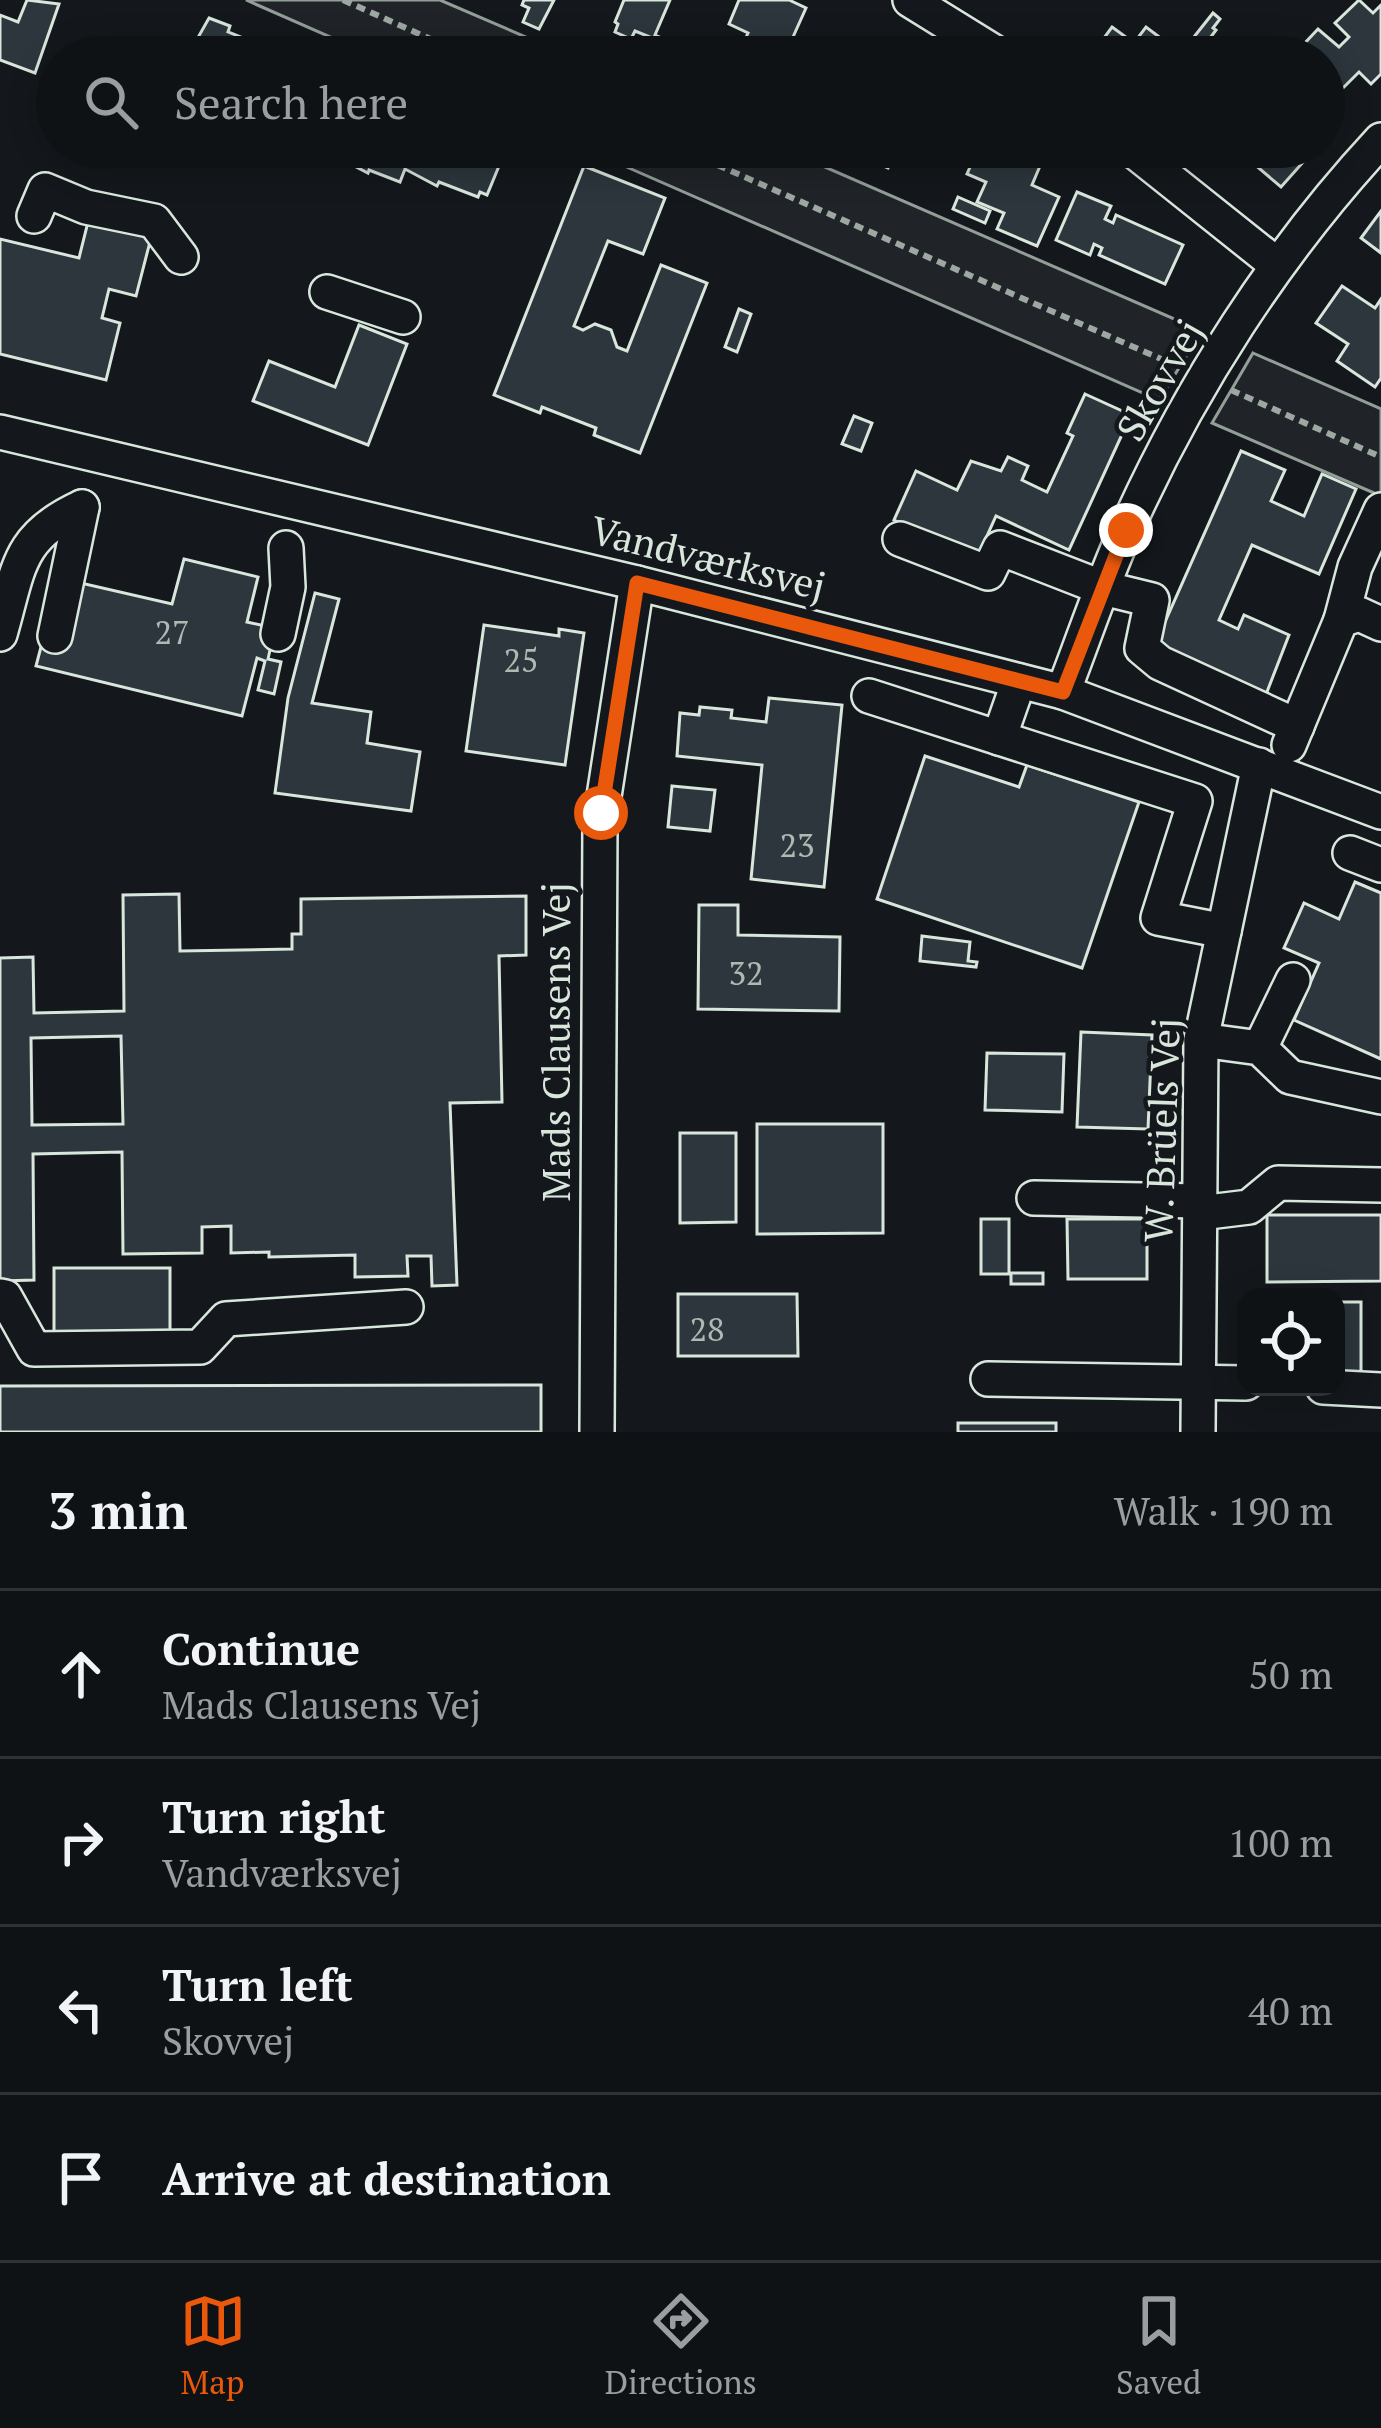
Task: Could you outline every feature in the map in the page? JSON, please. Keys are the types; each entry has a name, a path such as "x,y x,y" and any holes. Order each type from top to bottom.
{"street":[{"path":"910,0 968,36"},
{"name":"Skovvej","path":"1063,692 1135,511 1206,379 1277,265 1381,140"},
{"path":"1155,168 1277,265"},
{"path":"34,216 45,190 86,207 154,221 181,257"},
{"path":"327,292 403,317"},
{"name":"Vandværksvej","path":"0,432 637,583 1063,692 1381,812"},
{"path":"7,641 25,548 51,521 82,507 56,636"},
{"name":"W. Brüels Vej","path":"1198,1432 1201,1040 1224,931 1268,768 1297,726 1341,620 1355,567 1381,511"},
{"path":"900,539 988,573 1000,548 1103,588 1152,600 1142,648 1160,663 1297,726"},
{"path":"278,634 288,587 286,548"},
{"name":"Mads Clausens Vej","path":"597,1432 600,822 637,583"},
{"path":"1341,620 1359,614 1381,624"},
{"path":"999,738 1019,681"},
{"path":"868,696 1195,800 1158,918 1224,931"},
{"path":"1260,1048 1293,980"},
{"path":"1201,1040 1260,1048 1290,1077 1381,1097"},
{"path":"1034,1198 1249,1207 1278,1183 1381,1186"},
{"path":"0,1297 5,1297 34,1349 200,1347 226,1319 406,1307"},
{"path":"988,1379 1237,1382"},
{"path":"1345,1388 1381,1390"}],"path":[{"path":"343,0 424,36"},
{"path":"724,168 1381,457"}],"shaded area":[{"path":"246,0 440,0 523,36 328,36"},
{"path":"629,168 827,168 1202,331 1159,400"},
{"path":"1253,353 1381,409 1381,496 1212,423"}],"building":[{"path":"27,0 59,4 48,36 36,36 35,73 0,60 0,15 18,22"},
{"path":"524,0 554,0 539,29 523,22 529,8 522,5"},
{"path":"624,0 670,0 657,36 635,31 624,36 615,32"},
{"path":"739,0 789,0 806,8 793,36 747,36 729,24"},
{"path":"1359,0 1373,13 1381,5 1381,74 1371,84 1359,72 1345,86 1345,41 1349,37 1335,23"},
{"path":"1213,13 1220,19 1212,36 1195,36"},
{"path":"209,18 230,26 228,32 238,36 199,36"},
{"path":"358,168 498,168 487,195 480,192 478,197 439,182 437,186 405,169 400,182"},
{"path":"583,168 665,198 643,254 608,241 574,326 583,330 595,324 611,330 617,347 627,351 661,265 707,283 640,453 594,435 596,428 494,395"},
{"path":"970,168 1039,168 1032,185 1059,197 1037,246 997,229 1004,213 977,202 986,182 967,174"},
{"path":"1259,168 1298,168 1281,187"},
{"path":"1077,192 1111,206 1105,219 1113,223 1116,215 1183,245 1165,284 1099,255 1102,248 1094,244 1090,255 1056,240"},
{"path":"958,197 990,211 985,223 953,209"},
{"path":"1381,211 1381,253 1361,238"},
{"path":"89,218 152,234 136,296 109,289 102,318 120,323 106,380 0,354 0,239 79,258"},
{"path":"1342,286 1375,308 1381,299 1381,378 1375,387 1337,361 1348,344 1316,323"},
{"path":"739,309 751,314 737,352 725,347"},
{"path":"359,325 407,344 368,445 253,401 269,361 335,387"},
{"path":"1085,394 1131,415 1069,550 996,516 977,558 894,520 916,471 957,490 971,461 1001,471 1008,457 1028,466 1022,480 1047,492 1073,436 1067,433"},
{"path":"854,416 872,423 861,451 842,444"},
{"path":"1241,451 1285,470 1271,501 1304,516 1322,474 1356,489 1319,574 1252,545 1219,620 1238,629 1244,615 1289,635 1265,697 1153,649"},
{"path":"184,559 258,577 247,622 265,626 262,638 272,641 268,659 281,662 274,694 258,690 265,661 257,658 242,716 36,666 42,643 65,649 81,583 172,604"},
{"path":"315,593 339,599 312,703 371,712 367,743 420,752 411,811 275,793 288,698"},
{"path":"484,625 559,636 559,629 584,633 565,765 466,751"},
{"path":"769,698 842,705 824,887 751,879 762,765 677,756 680,713 699,715 700,707 732,710 731,718 766,722"},
{"path":"925,756 1019,787 1027,765 1139,802 1082,968 877,899"},
{"path":"672,786 715,790 710,831 668,827"},
{"path":"1355,882 1381,893 1381,1059 1294,1020 1319,963 1284,948 1304,903 1339,919"},
{"path":"179,894 180,951 292,949 292,934 301,934 301,899 526,896 526,955 499,956 502,1102 450,1103 457,1285 432,1286 431,1256 407,1256 408,1276 355,1277 355,1255 231,1253 231,1226 202,1227 202,1253 123,1254 122,1152 33,1154 34,1280 0,1281 0,958 33,957 34,1013 124,1011 123,895","holes":["121,1036 123,1124 32,1125 31,1038"]},
{"path":"699,905 738,905 738,935 840,937 839,1011 698,1009"},
{"path":"922,936 970,942 968,961 977,962 976,967 920,961"},
{"path":"1081,1032 1152,1035 1148,1129 1077,1127"},
{"path":"987,1053 1064,1054 1062,1112 985,1110"},
{"path":"757,1124 883,1124 883,1233 757,1234"},
{"path":"680,1133 736,1133 736,1222 680,1223"},
{"path":"1267,1215 1381,1215 1381,1281 1267,1282"},
{"path":"981,1219 1009,1219 1009,1274 981,1274"},
{"path":"1067,1219 1147,1219 1147,1279 1068,1279"},
{"path":"54,1268 170,1268 170,1336 54,1336"},
{"path":"1011,1273 1043,1273 1043,1284 1011,1284"},
{"path":"678,1294 797,1294 798,1356 678,1356"},
{"path":"1345,1302 1361,1302 1361,1373 1345,1374"},
{"path":"541,1385 541,1432 0,1432 0,1386"},
{"path":"958,1423 1056,1423 1056,1432 958,1432"}],"route":[{"path":"601,813 637,583 1063,692 1126,530"}]}
